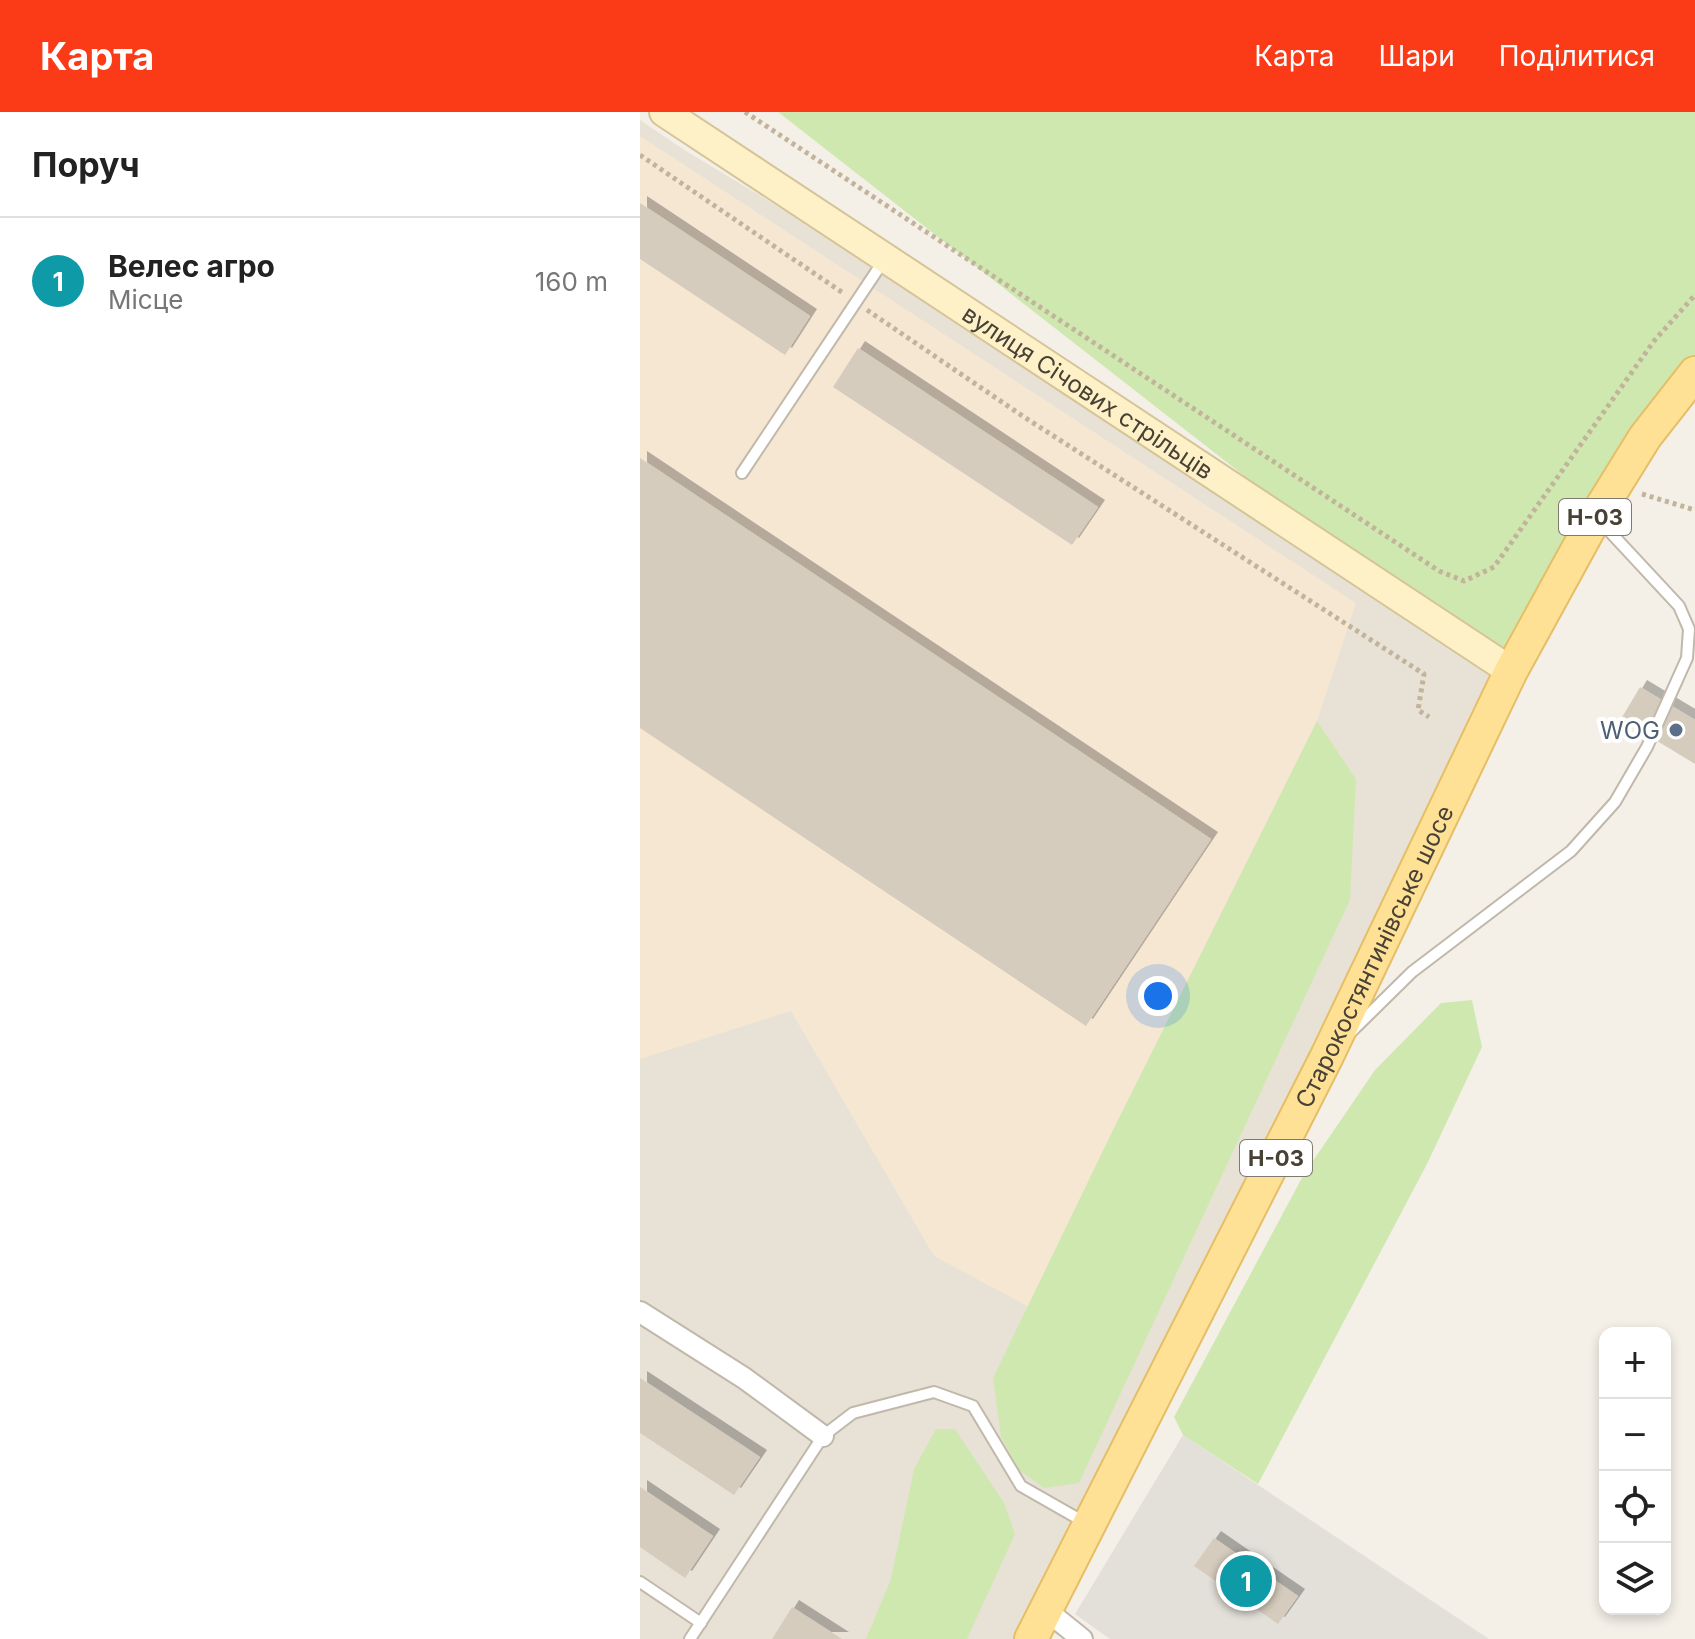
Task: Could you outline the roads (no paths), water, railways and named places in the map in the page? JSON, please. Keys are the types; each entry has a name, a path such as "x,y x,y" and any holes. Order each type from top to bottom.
{"main road":[{"name":"Старокостянтинівське шосе","path":"1031,1639 1327,1056 1511,671 1596,516 1645,437 1695,373"}],"street":[{"name":"вулиця Січових стрільців","path":"664,112 1511,671"},
{"path":"640,1312 744,1378 823,1436"},
{"path":"1046,1610 1082,1639"}],"lane":[{"path":"742,473 885,258"},
{"path":"1327,1056 1412,972 1571,851 1615,802 1647,747 1687,658 1689,629 1679,606 1596,516"},
{"path":"690,1639 823,1436 853,1413 934,1392 973,1406 1021,1486 1090,1525"},
{"path":"640,1582 701,1623"}],"place":[{"name":"WOG","path":"1676,730"},
{"name":"Велес агро","path":"1246,1581"}]}
